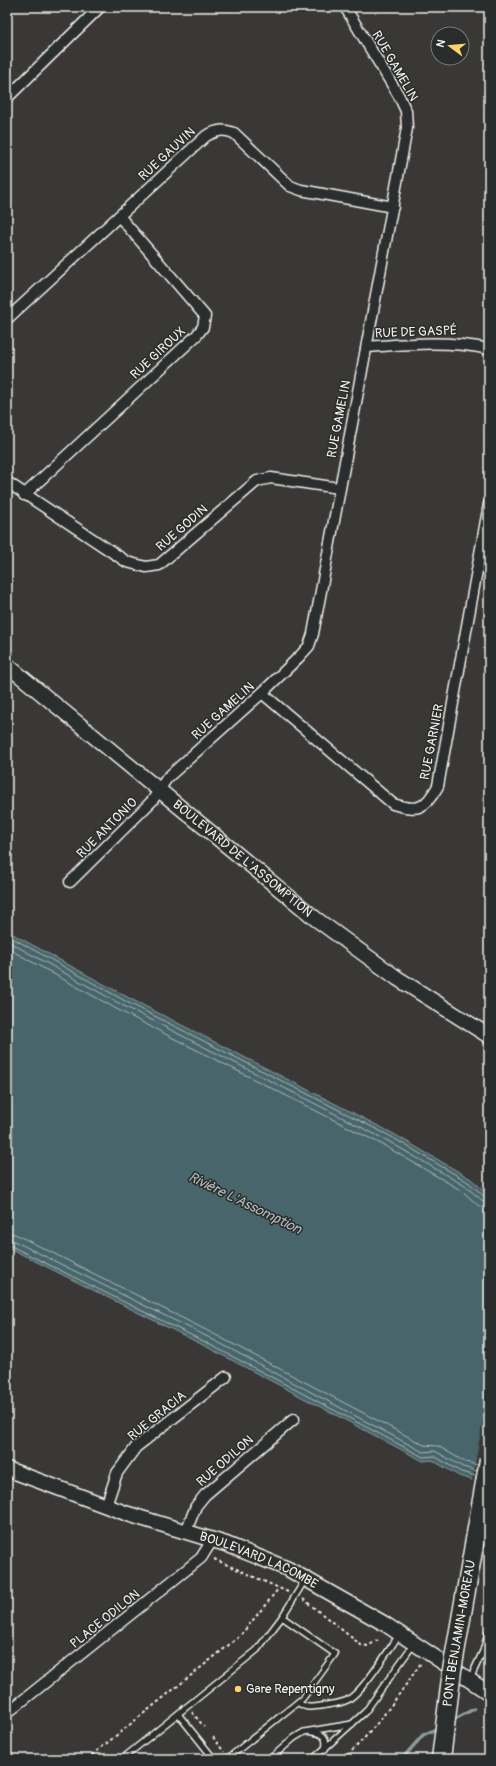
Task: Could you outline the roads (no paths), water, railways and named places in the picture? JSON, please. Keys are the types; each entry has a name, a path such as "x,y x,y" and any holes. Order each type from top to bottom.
{"highway":[{"name":"PONT BENJAMIN-MOREAU","path":"441,1759 452,1670 489,1460"}],"street":[{"path":"7,98 100,7"},
{"name":"RUE GAMELIN","path":"160,790 167,778 262,693 309,646 313,634 407,128 406,111 345,7"},
{"name":"RUE GAUVIN","path":"7,319 206,136 216,130 225,130 234,134 248,144 278,176 290,186 301,190 393,207"},
{"name":"RUE GIROUX","path":"24,495 197,335 203,327 205,316 119,216"},
{"name":"RUE DE GASPÉ","path":"367,347 439,342 468,344 489,348"},
{"name":"RUE GODIN","path":"7,482 24,495 127,562 146,567 159,565 257,481 270,478 339,488"},
{"name":"RUE GARNIER","path":"262,693 393,804 407,809 417,808 429,801 438,786 489,504"},
{"name":"BOULEVARD DE L'ASSOMPTION","path":"7,665 337,935 403,982 489,1036"},
{"name":"RUE ANTONIO","path":"70,882 140,813 160,790"},
{"name":"RUE GRACIA","path":"106,1506 117,1473 136,1447 226,1377"},
{"name":"RUE ODILON","path":"186,1531 196,1506 205,1495 294,1419"},
{"name":"BOULEVARD LACOMBE","path":"7,1469 106,1506 213,1539 282,1566 305,1580 350,1603 400,1633 489,1693"},
{"name":"PLACE ODILON","path":"7,1713 201,1558 213,1539"}],"lane":[{"path":"122,1759 257,1650 282,1617 305,1580"},
{"path":"227,1759 298,1702 307,1693 335,1654 282,1617"},
{"path":"470,1680 483,1651 489,1630"},
{"path":"298,1702 302,1706 308,1708 339,1703 351,1698 360,1689 400,1633"},
{"path":"313,1759 325,1750 365,1712 415,1643"},
{"path":"178,1714 214,1759"},
{"path":"270,1759 294,1738 309,1731 352,1724"},
{"path":"309,1731 323,1736 327,1742 325,1750"}],"water":[{"name":"Rivière L'Assomption","path":"7,931 129,998 392,1133 471,1179 489,1195 489,1485 459,1476 432,1460 423,1461 203,1345 7,1247"}],"waterway":[{"path":"451,1721 474,1709"},
{"path":"402,1759 423,1735 440,1727"}],"place":[{"name":"Gare Repentigny","path":"238,1689"}]}
